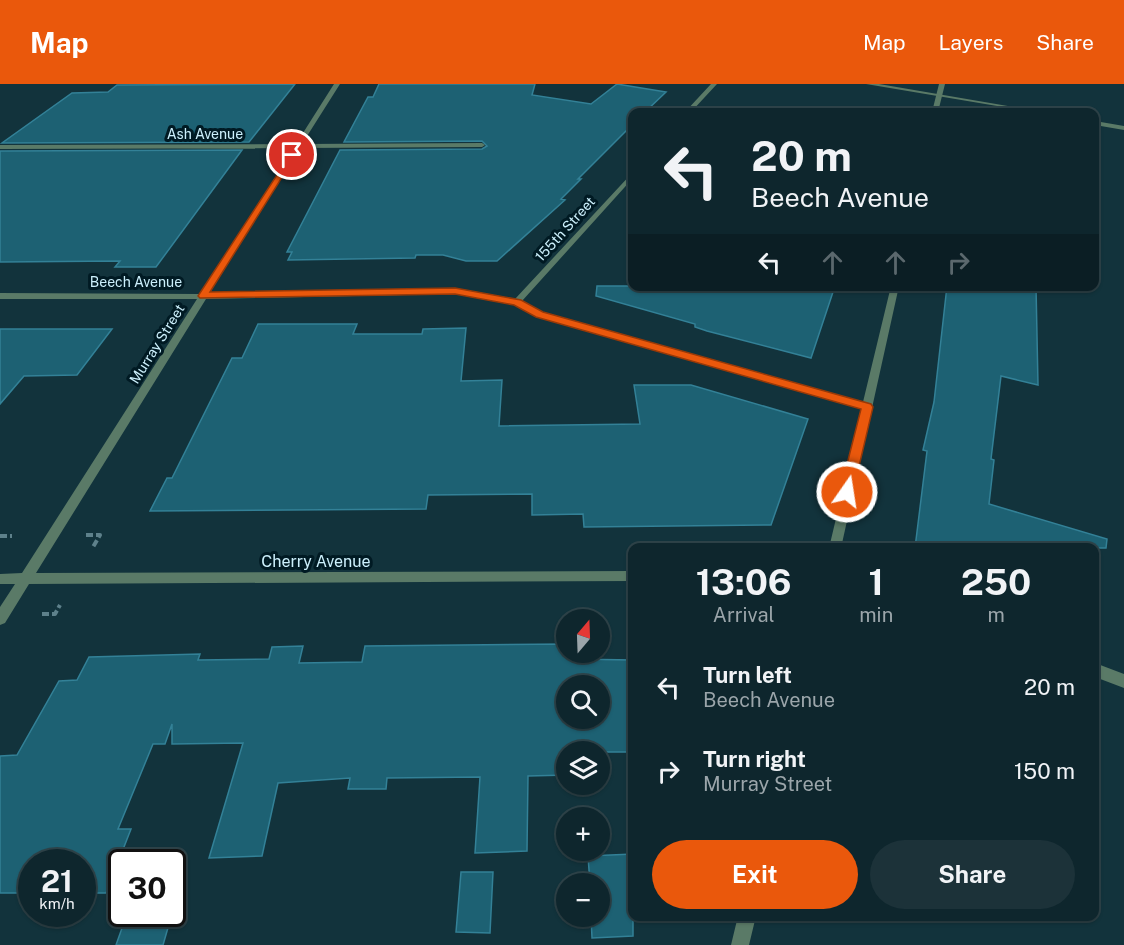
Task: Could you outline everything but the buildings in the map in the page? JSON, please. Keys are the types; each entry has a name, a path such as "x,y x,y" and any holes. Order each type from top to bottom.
{"street":[{"name":"Murray Street","path":"0,619 337,84"},
{"path":"692,108 714,84"},
{"path":"869,84 1018,108"},
{"path":"936,108 942,84"},
{"path":"1099,124 1124,128"},
{"name":"Ash Avenue","path":"0,147 482,146"},
{"name":"155th Street","path":"517,302 628,180"},
{"name":"Beech Avenue","path":"0,296 203,296 455,291 517,302 539,314 867,407"},
{"path":"836,543 894,291"},
{"name":"Cherry Avenue","path":"0,579 628,576"},
{"path":"1099,672 1124,681"},
{"path":"740,945 746,921"}],"path":[{"path":"86,535 100,535 93,547"},
{"path":"0,536 12,536"},
{"path":"42,614 55,614"}],"route":[{"path":"292,155 203,296 252,297 455,291 517,302 539,314 867,407 847,492"}]}
